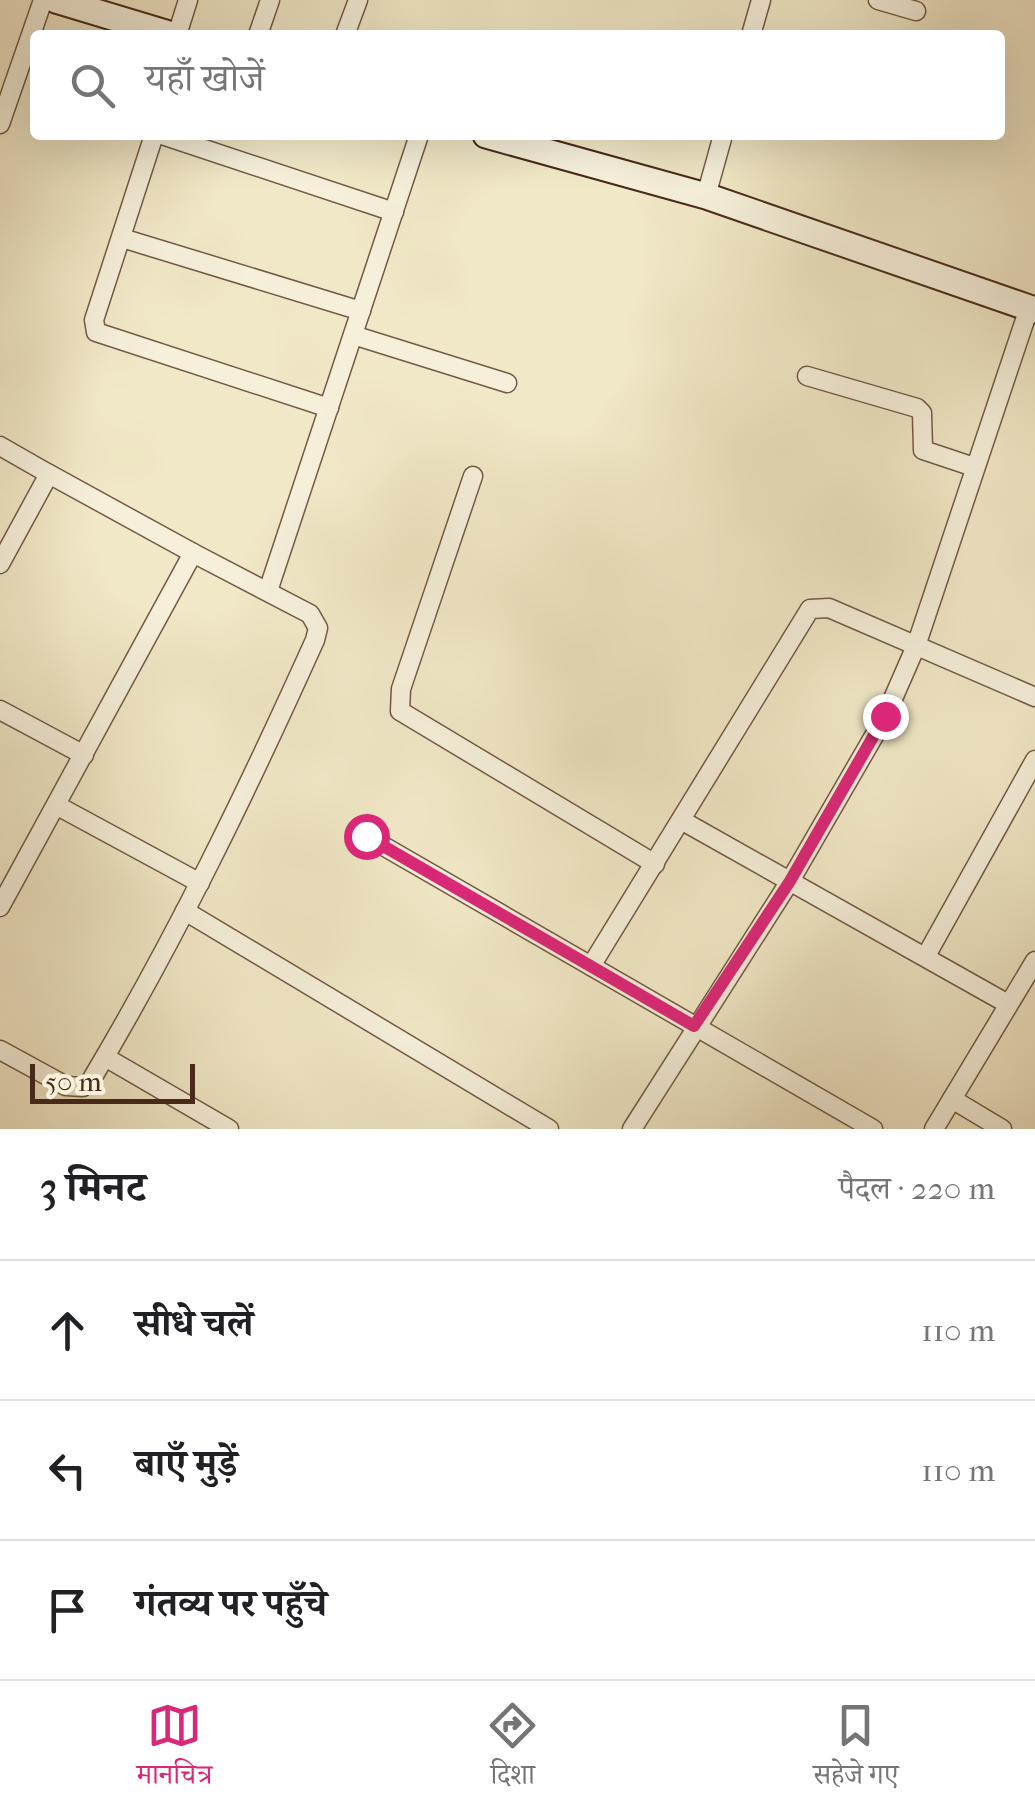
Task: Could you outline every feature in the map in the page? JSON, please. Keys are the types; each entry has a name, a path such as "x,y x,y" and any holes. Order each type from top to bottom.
{"main road":[{"path":"56,0 158,30"},
{"path":"504,140 706,196 1032,309"}],"street":[{"path":"33,30 43,0"},
{"path":"177,30 188,0"},
{"path":"260,30 270,0"},
{"path":"347,30 358,0"},
{"path":"752,30 761,0"},
{"path":"878,0 916,11"},
{"path":"0,124 30,37"},
{"path":"152,140 94,320 96,332 329,408"},
{"path":"177,140 394,212"},
{"path":"268,591 417,140"},
{"path":"706,196 722,140"},
{"path":"122,238 361,311"},
{"path":"632,1129 694,1026 790,881 885,716 916,646 974,467 1032,309"},
{"path":"353,334 506,383"},
{"path":"807,376 918,408 922,414 920,444 924,450 974,467"},
{"path":"0,446 310,614 318,628 316,640 186,910 90,1082 72,1088 0,1050"},
{"path":"0,564 49,474"},
{"path":"473,476 401,689 400,711 406,719 655,864"},
{"path":"0,907 193,553"},
{"path":"591,966 810,610 829,608 1035,697"},
{"path":"0,710 84,755"},
{"path":"926,956 1035,760"},
{"path":"56,805 200,882"},
{"path":"681,820 1008,1004"},
{"path":"366,836 872,1129"},
{"path":"186,910 549,1129"},
{"path":"934,1129 1035,960"},
{"path":"105,1057 229,1129"},
{"path":"952,1099 1002,1129"}],"route":[{"path":"366,836 694,1026 790,881 885,716"}]}
